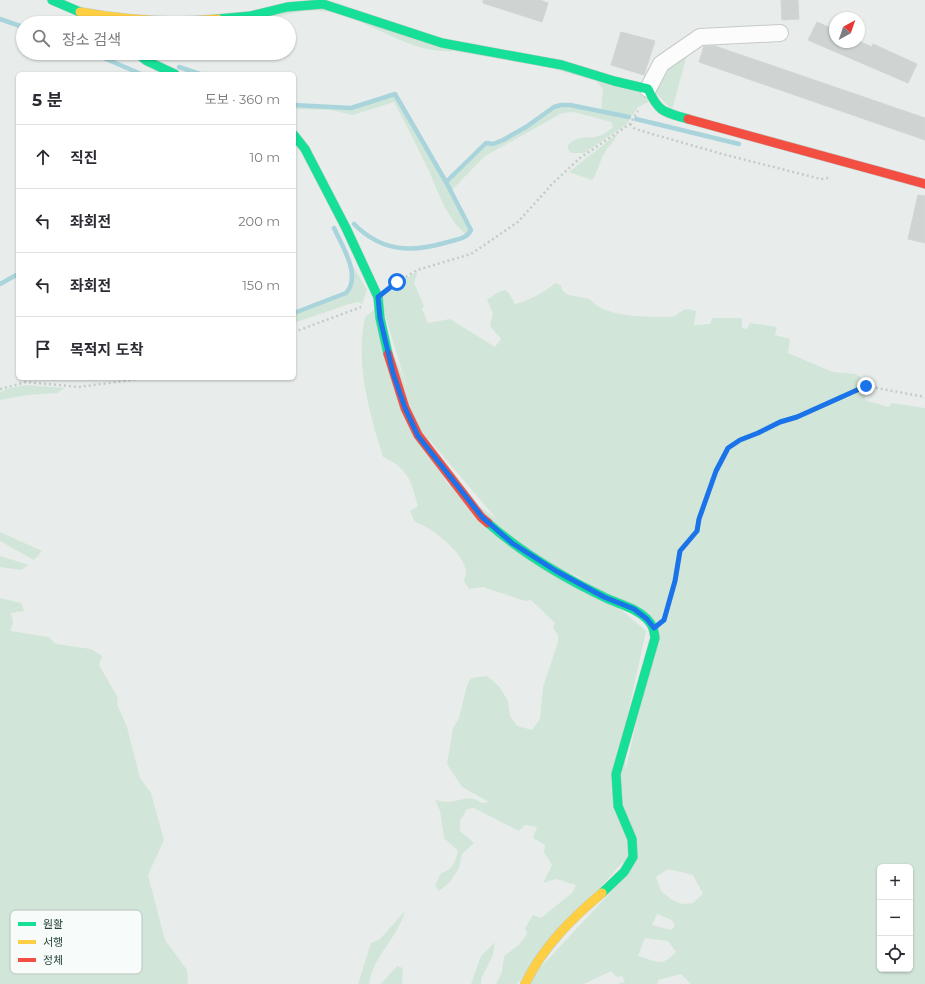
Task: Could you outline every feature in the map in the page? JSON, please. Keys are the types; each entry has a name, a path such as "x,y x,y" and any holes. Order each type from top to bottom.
{"street":[{"path":"52,0 86,16"},
{"path":"250,16 287,7 323,4 442,43 562,65 614,81 651,95 663,112 925,184"},
{"path":"80,12 102,16"},
{"path":"651,95 661,64 700,37 780,33"},
{"path":"145,60 170,72"},
{"path":"296,138 305,149 346,228 378,297 380,318 393,373 405,408 418,436 482,517 512,543 556,571 604,597 634,609 647,619 654,628 655,638 616,774 615,793 620,812 634,842 633,856 628,868 576,916 558,935 525,984"}],"path":[{"path":"296,331 368,305 397,282 417,270 471,254 518,222 553,183 580,158 630,124 639,109 651,95"},
{"path":"0,389 26,382 79,387 131,380"},
{"path":"654,628 664,620 675,581 680,551 697,531 699,519 716,471 728,448 740,440 780,422 797,417 866,386 925,397"}],"green space":[{"path":"321,8 332,10 423,41 446,47 562,67 616,84 647,91 651,101 638,107 632,116 601,110 603,89 596,81 547,67 454,51 436,51 419,47 337,14 310,11 279,16 260,16 290,10"},
{"path":"688,51 672,110 655,92 659,74"},
{"path":"395,96 470,230 467,235 454,221 439,196 420,152 394,102 353,115 331,110 296,109 296,106 352,109"},
{"path":"562,106 590,109 630,119 626,125 584,153 571,153 568,149 568,145 572,142 580,138 602,135 613,127 611,122 574,112 562,113 485,156 451,191 447,182 486,144 507,140 544,114"},
{"path":"618,133 604,154 592,180 569,172"},
{"path":"349,259 367,290 362,304 358,302 349,304 296,322 296,314 348,294 354,282"},
{"path":"418,271 414,283 424,306 422,309 428,323 450,319 495,347 501,339 490,326 493,313 487,300 498,292 505,290 509,293 515,304 519,303 530,299 555,283 561,285 562,290 568,295 590,299 606,310 616,313 639,316 670,317 677,315 684,310 691,309 696,311 694,325 710,324 712,318 742,318 742,328 747,329 750,323 777,327 775,335 790,339 788,353 833,372 855,374 865,380 865,385 796,416 780,420 758,432 739,439 727,447 720,458 701,508 696,531 679,551 674,580 663,619 656,624 512,537 419,428 380,298 399,283"},
{"path":"375,309 446,482 624,612 646,631 625,727 626,858 517,984 496,984 502,972 504,956 519,945 527,934 525,928 533,915 541,918 573,892 576,885 556,879 543,883 552,865 544,852 545,845 533,838 537,827 525,825 519,831 474,808 467,809 460,821 460,831 474,843 462,854 459,868 450,882 439,891 435,886 441,873 451,868 458,851 444,838 440,811 435,800 449,802 471,798 482,803 489,802 462,787 447,764 453,728 459,718 467,685 471,678 487,676 499,686 508,701 510,716 517,726 532,730 540,719 543,687 558,642 558,635 553,628 555,623 531,600 525,601 483,587 469,589 464,581 466,572 464,565 454,549 430,529 415,522 410,511 418,506 413,489 403,471 391,461 383,457 365,388 362,335 365,317"},
{"path":"26,385 65,388 57,393 27,395 0,400 0,392 9,388"},
{"path":"866,387 865,400 888,407 892,403 925,408 925,984 691,984 681,974 659,980 657,984 617,984 625,982 622,976 617,977 611,971 584,984 530,984 539,969 624,878 620,794 658,627 665,620 677,581 682,552 698,532 704,508 722,459 729,449 741,441 781,423 797,418 811,410","holes":["668,869 693,875 703,894 693,903 682,904 672,900 661,891 656,877","657,914 672,920 675,926 671,930 652,925","645,938 668,941 676,952 662,962 638,956"]},
{"path":"0,532 42,551 34,560 0,541"},
{"path":"0,556 29,565 21,570 0,567"},
{"path":"0,598 21,603 24,611 11,613 13,621 11,631 49,637 56,644 91,649 102,656 99,665 118,698 117,704 127,727 140,778 151,793 164,840 148,875 165,940 187,970 188,984 0,984"},
{"path":"405,911 397,930 375,965 369,984 358,984 371,943 380,939"},
{"path":"495,942 493,955 481,979 481,984 471,984 481,956"},
{"path":"397,966 403,968 402,984 381,984"}],"building":[{"path":"483,0 540,0 548,3 542,22 483,3"},
{"path":"781,0 798,0 799,19 782,20"},
{"path":"817,22 829,27 829,48 865,48 865,44 872,47 873,44 917,64 908,83 808,40"},
{"path":"621,32 655,41 644,75 611,65"},
{"path":"704,46 715,46 925,118 925,140 699,62"},
{"path":"918,195 925,196 925,243 908,239"}],"waterway":[{"path":"0,19 16,25"},
{"path":"108,60 136,72"},
{"path":"179,67 194,72"},
{"path":"296,105 351,108 395,94 446,182 486,143 493,144 503,140 526,127 554,107 570,105 629,117"},
{"path":"636,119 739,144"},
{"path":"354,224 375,240 398,248 422,248 464,237 471,230 446,182"},
{"path":"296,312 346,293 350,286 352,278 349,261 334,228"},
{"path":"0,284 16,275"}],"traffic: fast":[{"path":"52,0 86,16"},
{"path":"250,16 287,7 323,4 442,43 562,65 614,81 648,89 659,107 668,113 688,119"},
{"path":"146,60 171,72"},
{"path":"296,138 305,149 346,228 378,297 380,318 388,354"},
{"path":"488,523 501,534 558,573 604,597 637,611 649,621 654,630 655,638 616,774 618,806 632,839 633,857 624,872 602,893"}],"traffic: slow":[{"path":"80,12 107,16"},
{"path":"525,984 540,958 559,934 579,913 602,893"}],"traffic: jam":[{"path":"688,119 925,184"},
{"path":"388,354 405,408 418,435 481,517 488,523"}],"route":[{"path":"397,282 378,297 380,318 393,373 405,408 418,436 482,517 512,543 556,571 604,597 634,609 647,619 654,628 664,620 679,564 680,551 689,543 697,531 699,519 716,471 728,448 740,440 780,422 797,417 811,409 832,402 866,386"}]}
